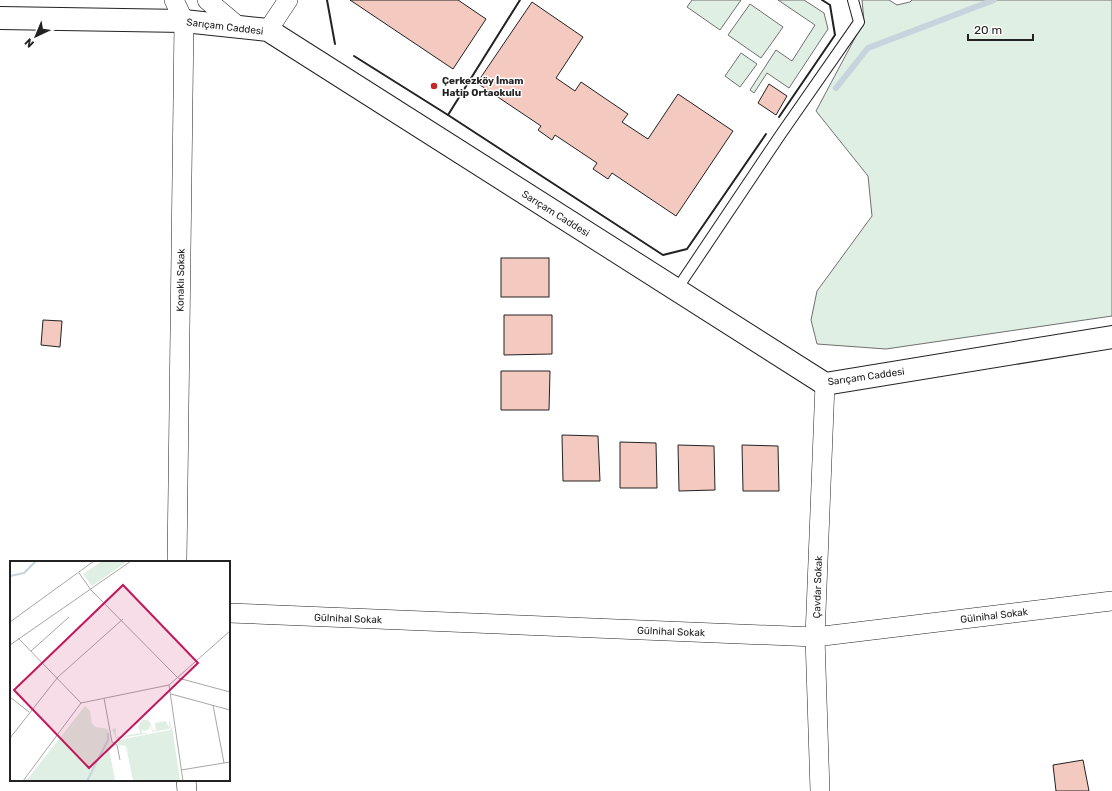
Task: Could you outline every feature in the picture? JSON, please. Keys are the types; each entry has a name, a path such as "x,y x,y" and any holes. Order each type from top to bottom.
{"street":[{"name":"Konaklı Sokak","path":"174,0 184,21 177,561"},
{"path":"207,0 239,27"},
{"path":"268,30 288,0"},
{"name":"Sarıçam Caddesi","path":"0,18 184,21 268,30 825,384 1112,337"},
{"name":"Çavdar Sokak","path":"820,791 815,637 825,384"},
{"name":"Gülnihal Sokak","path":"230,613 815,637 1112,601"},
{"path":"186,781 187,791"}],"lane":[{"path":"676,289 859,22 853,0"}],"green space":[{"path":"692,0 741,0 720,30 687,7"},
{"path":"778,0 804,0 824,13 828,29 789,88 767,73 754,93 750,90 776,50 792,61 815,25"},
{"path":"862,0 889,0 897,5 910,2 912,0 1112,0 1112,316 886,349 817,344 811,320 817,291 872,216 868,176 816,111 864,21"},
{"path":"750,4 783,27 761,58 728,35"},
{"path":"741,53 757,64 740,87 725,76"}],"building":[{"path":"350,0 458,0 486,19 453,69"},
{"path":"532,2 583,37 556,78 575,91 581,82 628,114 622,122 648,139 678,94 733,131 676,216 612,173 608,179 593,169 597,163 555,135 552,140 538,130 541,126 477,83"},
{"path":"769,84 787,96 776,115 758,103"},
{"path":"501,258 549,258 549,297 501,297"},
{"path":"504,315 552,315 552,354 504,355"},
{"path":"43,320 62,321 60,347 41,345"},
{"path":"501,371 550,371 549,410 501,410"},
{"path":"562,435 598,436 600,481 563,481"},
{"path":"620,442 656,443 657,488 620,488"},
{"path":"678,445 714,446 715,490 679,491"},
{"path":"742,445 778,446 779,491 743,491"},
{"path":"1083,760 1089,791 1056,791 1053,765"}],"waterway":[{"path":"836,88 868,48 994,0"}],"wall":[{"path":"327,0 335,44"},
{"path":"520,0 448,115 663,255 687,249 766,134"},
{"path":"779,117 835,35 830,5 822,0"},
{"path":"354,56 448,115"}],"place":[{"name":"Çerkezköy İmam Hatip Ortaokulu","path":"434,86"}]}
